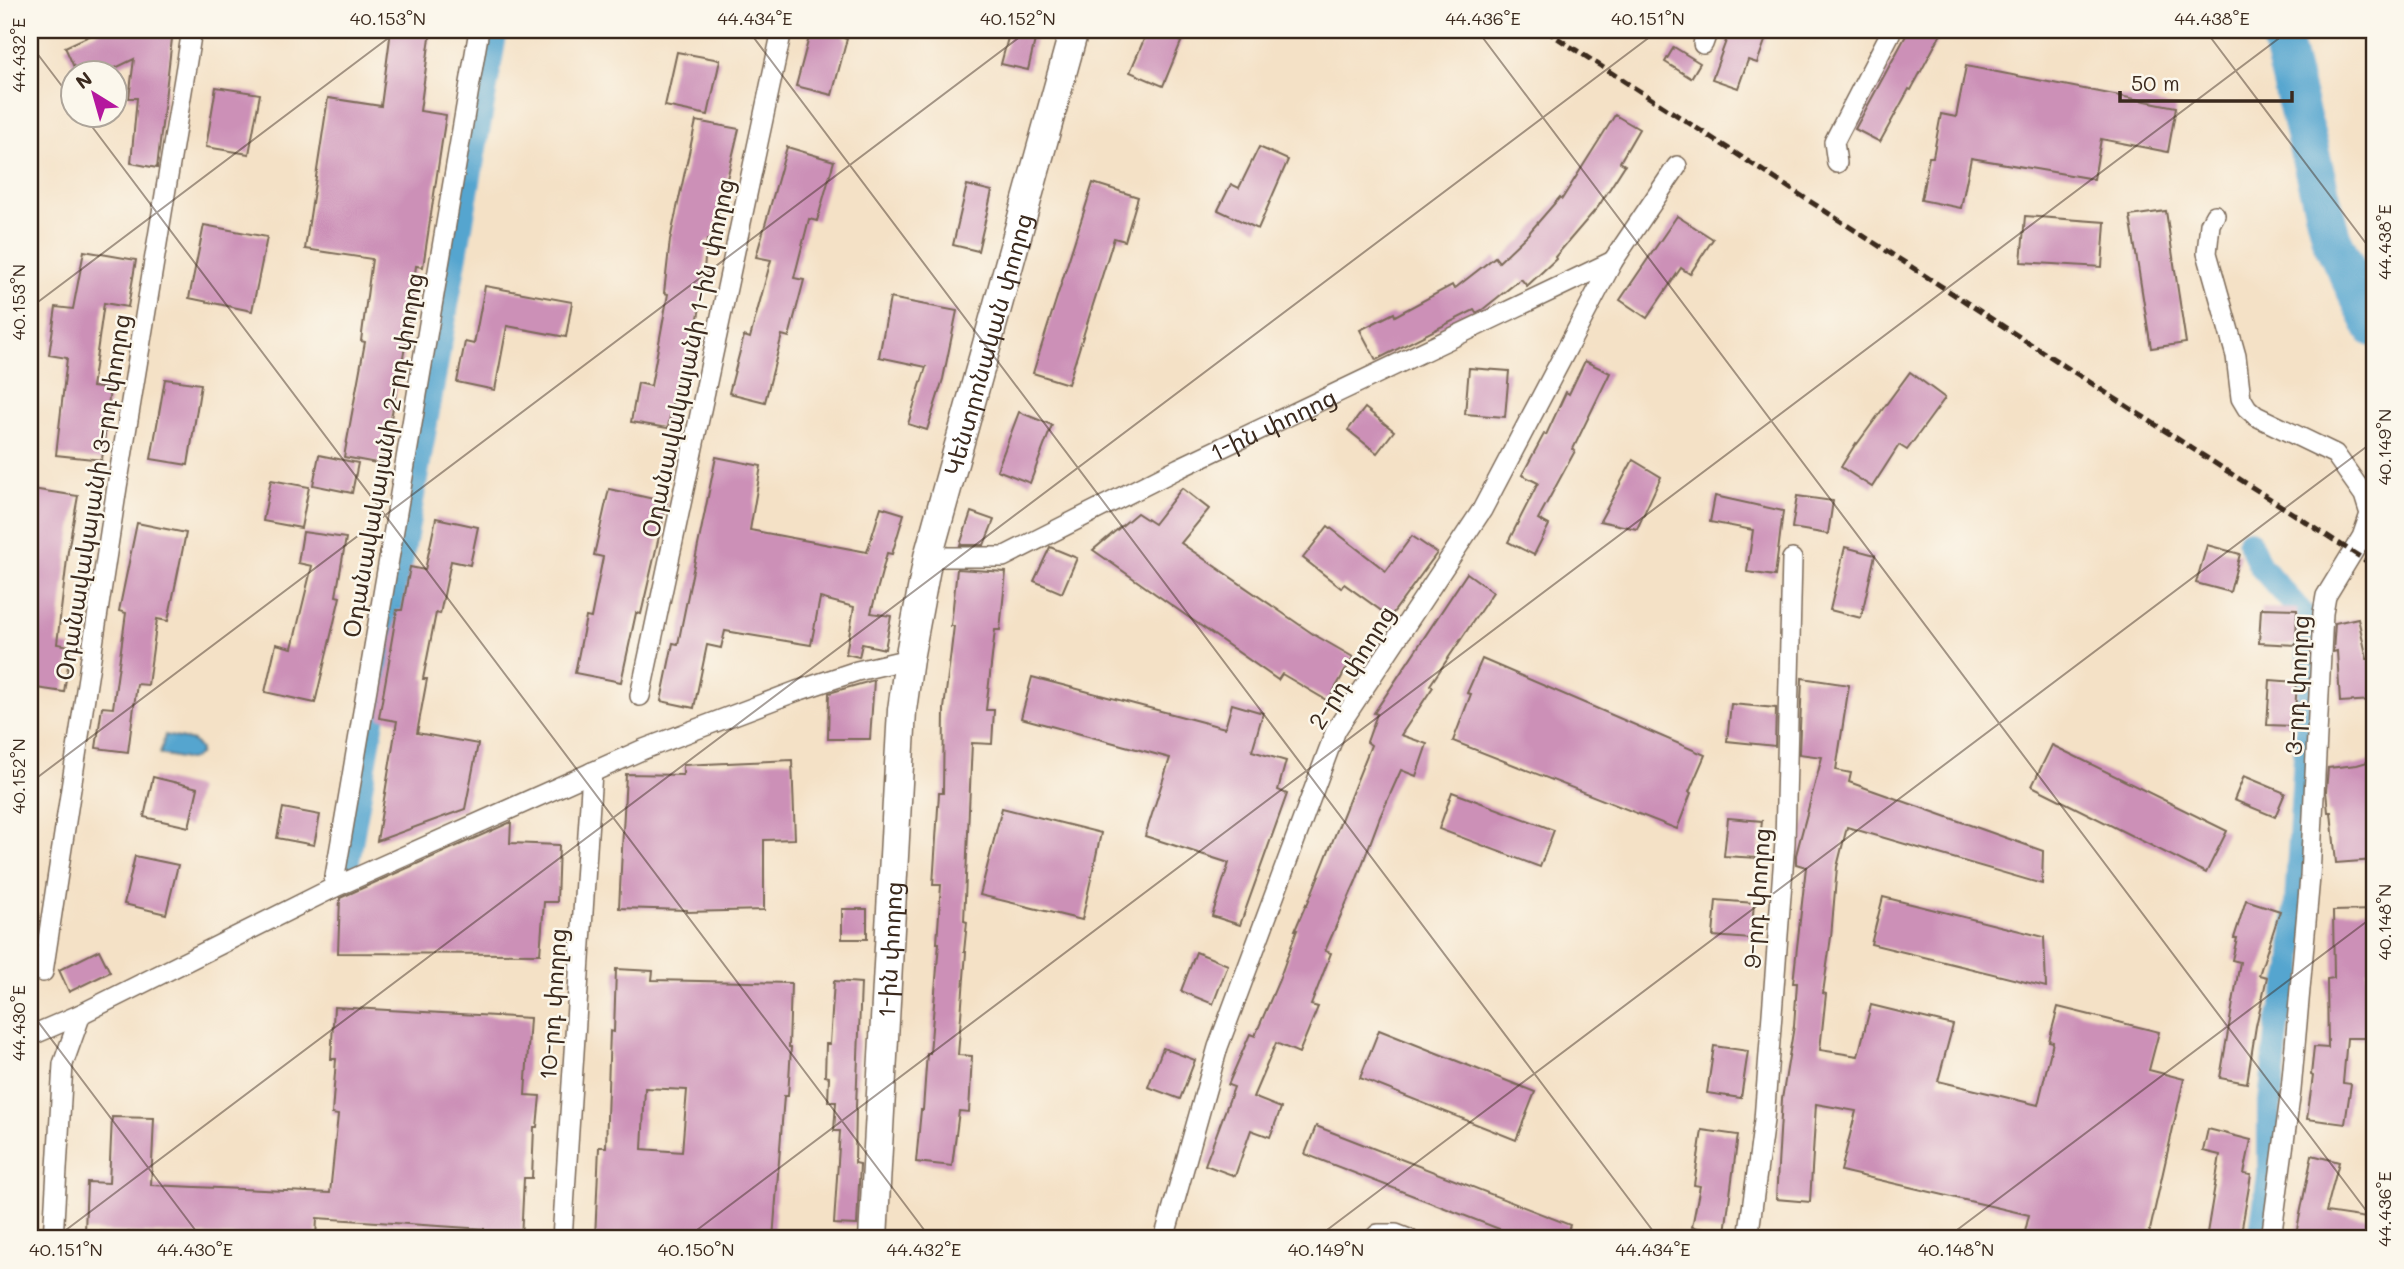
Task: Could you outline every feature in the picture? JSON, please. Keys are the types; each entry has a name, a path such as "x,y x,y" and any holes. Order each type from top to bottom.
{"main road":[{"name":"Կենտրոնական փողոց","path":"909,659 928,558 1074,30"},
{"name":"1-ին փողոց","path":"873,1239 901,724 909,659"}],"street":[{"name":"Օդանավակայանի 3-րդ փողոց","path":"43,972 117,487 192,30"},
{"name":"Օդանավակայանի 2-րդ փողոց","path":"333,888 479,30"},
{"name":"Օդանավակայանի 1-ին փողոց","path":"640,696 782,30"},
{"path":"1837,163 1835,142 1892,30"},
{"name":"2-րդ փողոց","path":"1164,1239 1218,1046 1336,730 1482,510 1613,261 1677,166"},
{"name":"3-րդ փողոց","path":"2215,215 2210,224 2207,253 2236,356 2241,398 2256,416 2335,454 2364,495 2370,514 2362,537 2326,596 2323,613 2310,877 2291,1090 2271,1239"},
{"name":"1-ին փողոց","path":"928,558 1003,557 1179,468 1613,261"},
{"name":"9-րդ փողոց","path":"1748,1239 1764,1120 1785,842 1792,559"},
{"path":"30,1036 81,1014 333,888 644,749 797,691 857,671 909,659"},
{"name":"10-րդ փողոց","path":"562,1239 592,772"},
{"path":"53,1239 63,1064 81,1014"},
{"path":"1373,1239 1378,1234 1395,1234 1409,1239"}],"water":[{"path":"165,735 193,741 200,749 199,755 190,760 160,754"}],"building":[{"path":"102,30 173,30 157,168 131,163 137,98 130,98 134,59 71,60 65,47"},
{"path":"391,30 431,30 420,111 446,115 423,267 416,266 405,347 382,464 344,457 365,342 361,341 372,259 305,249 328,98 381,106"},
{"path":"811,30 846,30 844,38 847,39 832,95 796,86"},
{"path":"1148,30 1186,30 1163,86 1130,72"},
{"path":"1730,30 1769,30 1757,63 1748,60 1738,88 1712,79"},
{"path":"1909,30 1943,30 1880,142 1855,129"},
{"path":"1009,34 1035,40 1028,70 1001,64"},
{"path":"1674,47 1700,63 1691,78 1665,62"},
{"path":"677,52 720,60 708,115 665,106"},
{"path":"1966,66 2176,107 2168,152 2101,139 2094,179 1971,158 1961,208 1921,200 1941,114 1956,117"},
{"path":"216,87 260,94 249,154 206,147"},
{"path":"1615,115 1639,129 1620,162 1625,165 1598,207 1556,259 1527,286 1521,279 1482,310 1476,313 1474,310 1376,360 1360,330 1394,313 1395,316 1452,285 1454,289 1495,257 1499,262 1560,197 1562,199"},
{"path":"696,121 739,129 712,241 707,240 700,307 687,378 677,376 668,428 631,422 638,383 651,386 668,294 664,293 670,240"},
{"path":"787,147 834,161 817,221 809,219 794,278 804,280 789,337 782,335 765,402 729,393 744,336 750,338 771,260 756,257"},
{"path":"1259,147 1288,160 1258,229 1218,210 1231,184 1239,188"},
{"path":"1093,183 1138,197 1125,241 1114,238 1068,384 1033,373"},
{"path":"967,185 992,191 978,251 953,245"},
{"path":"2166,211 2186,343 2151,348 2130,216"},
{"path":"1677,216 1713,239 1690,274 1681,268 1647,318 1620,300"},
{"path":"2025,216 2105,222 2102,267 2021,262"},
{"path":"204,225 267,237 252,311 189,298"},
{"path":"84,251 136,260 128,307 104,303 92,387 110,389 102,460 56,455 67,358 49,355 56,307 73,309"},
{"path":"485,286 572,302 566,337 507,326 495,390 457,382 465,342 474,344"},
{"path":"890,298 957,311 943,379 927,430 908,424 926,367 879,357"},
{"path":"1585,361 1610,373 1573,449 1575,451 1538,519 1549,525 1534,555 1508,542 1538,483 1522,475"},
{"path":"1469,368 1509,371 1505,417 1465,414"},
{"path":"1910,372 1945,398 1907,450 1899,445 1872,487 1841,467"},
{"path":"165,379 201,384 188,465 151,459"},
{"path":"1365,408 1394,431 1377,453 1348,430"},
{"path":"1019,412 1052,425 1030,483 997,470"},
{"path":"319,455 358,463 352,493 313,485"},
{"path":"716,457 761,466 750,530 867,552 881,507 904,514 892,554 887,553 871,613 891,616 885,649 862,644 859,657 846,654 854,607 820,598 811,645 725,631 721,648 707,645 694,708 661,701 673,643 678,644"},
{"path":"1633,460 1661,477 1637,529 1600,521"},
{"path":"271,480 309,487 301,528 263,521"},
{"path":"1182,488 1209,509 1181,543 1313,634 1353,657 1328,701 1282,674 1278,680 1093,550 1137,513 1154,524"},
{"path":"32,489 78,496 68,551 57,644 71,646 64,692 30,687 30,640 33,621 30,620"},
{"path":"609,489 667,502 641,614 636,613 621,682 575,673 586,617 591,618 603,557 594,555"},
{"path":"1715,496 1783,511 1775,576 1747,572 1753,530 1710,522"},
{"path":"1797,496 1833,501 1828,534 1792,528"},
{"path":"971,512 994,520 984,545 960,545"},
{"path":"436,518 478,527 470,565 451,561 440,614 436,613 423,679 427,679 417,733 478,744 465,809 377,841 397,721 379,718 397,610 402,610 410,567 425,570"},
{"path":"137,523 186,533 168,621 157,619 148,685 137,684 128,752 96,748 102,707 113,708 126,613 119,611"},
{"path":"1328,526 1386,571 1412,536 1437,553 1390,617 1344,584 1341,588 1303,558"},
{"path":"303,532 346,538 336,596 340,597 315,703 265,692 276,644 292,648 312,566 298,563"},
{"path":"2207,545 2240,554 2230,592 2196,583"},
{"path":"1050,547 1077,558 1062,593 1034,581"},
{"path":"1845,547 1875,555 1861,618 1830,610"},
{"path":"957,569 1006,572 1000,630 995,630 986,710 994,710 992,744 972,743 964,921 967,922 966,952 958,1055 972,1056 969,1112 959,1111 952,1166 916,1162 927,1053 930,1053 939,943 941,885 933,885 939,793 943,793 944,709 954,626 951,626"},
{"path":"1467,573 1493,592 1430,685 1433,687 1401,735 1427,744 1416,776 1401,770 1380,817 1325,951 1331,953 1311,1005 1318,1007 1299,1053 1276,1043 1253,1097 1281,1108 1270,1137 1251,1130 1235,1176 1205,1165 1234,1087 1228,1085 1250,1034 1255,1036 1279,980 1295,930 1371,745 1367,742 1377,714 1374,713"},
{"path":"2261,608 2297,609 2296,645 2259,643"},
{"path":"2358,618 2367,659 2374,659 2374,700 2340,702 2337,651 2333,652 2335,623"},
{"path":"1482,659 1705,755 1677,829 1453,741 1471,694 1467,693"},
{"path":"1032,677 1225,728 1232,704 1263,713 1252,751 1286,761 1278,790 1287,794 1240,925 1212,916 1229,863 1145,836 1170,758 1021,718"},
{"path":"1802,678 1849,685 1836,770 1851,773 1849,782 2043,851 2042,884 1847,827 1837,867 1823,993 1826,994 1820,1050 1858,1056 1871,1005 1953,1025 1938,1081 2038,1105 2058,1007 2159,1032 2149,1070 2184,1079 2148,1239 2040,1239 2024,1236 2029,1215 1841,1171 1856,1111 1816,1104 1810,1202 1776,1199 1782,1099 1794,1026 1797,983 1793,983 1806,867 1796,864 1796,855 1822,757 1799,754"},
{"path":"874,680 870,739 828,739 829,693"},
{"path":"2270,680 2297,682 2294,726 2267,725"},
{"path":"1731,704 1776,708 1775,746 1727,741"},
{"path":"2052,745 2227,831 2206,873 2032,786"},
{"path":"792,760 795,839 764,840 764,910 687,912 619,908 626,774 683,775 683,765"},
{"path":"2374,760 2374,860 2336,863 2326,791 2328,768"},
{"path":"2244,776 2285,793 2275,817 2234,800"},
{"path":"153,777 198,788 189,827 144,817"},
{"path":"1452,792 1554,830 1540,867 1439,829"},
{"path":"283,808 320,815 314,845 277,838"},
{"path":"1002,808 1101,833 1082,920 980,895"},
{"path":"1728,818 1762,821 1758,858 1724,856"},
{"path":"511,822 510,843 559,845 557,902 544,902 540,954 338,953 340,898"},
{"path":"135,856 178,865 166,914 124,904"},
{"path":"1883,897 2044,937 2046,987 1871,944"},
{"path":"1716,900 1754,903 1751,939 1713,936"},
{"path":"2246,900 2280,911 2259,975 2267,977 2247,1083 2220,1078 2240,962 2232,960 2237,938 2234,938"},
{"path":"842,909 867,909 867,939 842,939"},
{"path":"2373,910 2374,970 2367,970 2368,1038 2347,1038 2343,1083 2351,1084 2345,1124 2307,1119 2314,1047 2328,1048 2327,979 2334,978 2333,911"},
{"path":"99,950 110,972 69,992 59,970"},
{"path":"1196,952 1228,965 1213,1004 1181,991"},
{"path":"616,969 653,971 652,980 791,983 788,1096 784,1096 773,1239 595,1239 599,1147 606,1147 610,1031 614,1032","holes":["645,1088 687,1090 682,1152 642,1149"]},
{"path":"834,981 861,983 855,1163 860,1164 857,1225 834,1224 840,1131 834,1131 836,1102 828,1102 829,1077 825,1076"},
{"path":"334,1007 530,1018 525,1095 540,1096 537,1127 534,1127 532,1178 524,1178 521,1239 484,1239 484,1229 317,1218 316,1239 85,1231 87,1182 109,1183 112,1117 154,1118 151,1185 330,1193 338,1115 332,1114 336,1059 331,1059"},
{"path":"1379,1030 1535,1092 1516,1140 1360,1078"},
{"path":"1714,1046 1748,1051 1741,1098 1707,1093"},
{"path":"1163,1048 1195,1060 1180,1099 1148,1087"},
{"path":"1316,1126 1570,1225 1565,1239 1525,1239 1305,1154"},
{"path":"2208,1129 2251,1140 2244,1174 2251,1175 2240,1239 2206,1239 2220,1155 2203,1151"},
{"path":"1702,1130 1738,1135 1725,1232 1692,1227 1700,1186 1694,1185"},
{"path":"2312,1155 2339,1162 2326,1212 2374,1219 2374,1239 2295,1239"}],"waterway":[{"path":"347,866 496,30"},
{"path":"2279,30 2331,238 2374,327"},
{"path":"2249,541 2260,566 2303,614 2310,674 2292,970 2278,1024 2269,1113 2269,1175 2260,1239"}],"railway":[{"path":"1545,30 2374,566"}]}
